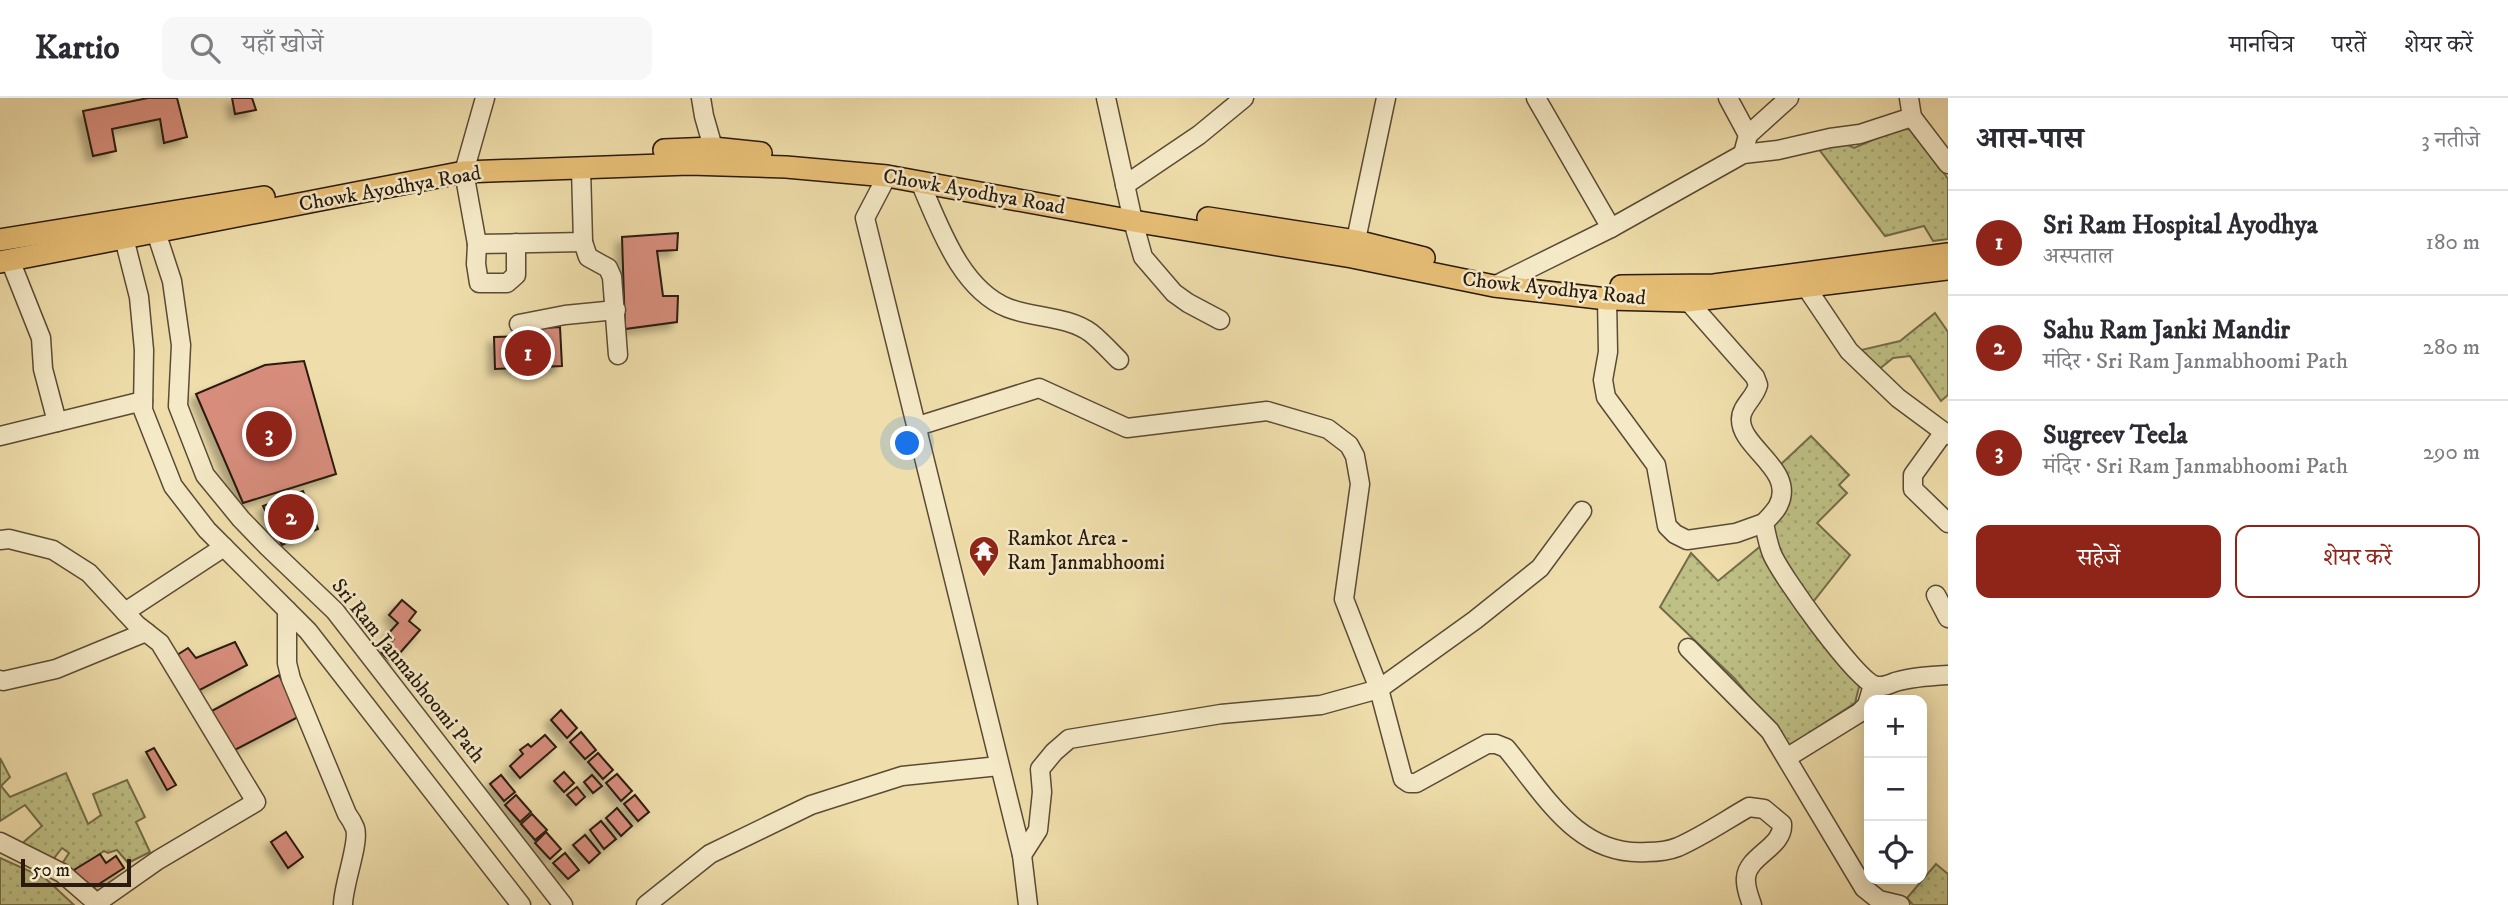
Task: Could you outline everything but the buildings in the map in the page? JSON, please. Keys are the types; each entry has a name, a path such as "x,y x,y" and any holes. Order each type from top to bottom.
{"main road":[{"path":"0,240 466,166 716,156 922,171 1131,214"},
{"name":"Chowk Ayodhya Road","path":"5,261 466,166 581,168 716,156 786,167 887,176 1354,249 1500,283 1607,299 1688,301 1948,269"},
{"path":"1500,283 1714,285 1948,254"}],"street":[{"path":"485,98 466,166 477,244 479,283 507,283 516,275 516,243"},
{"path":"701,98 716,156"},
{"path":"1106,98 1143,257 1174,292 1188,303 1220,320"},
{"path":"1125,185 1199,135 1244,98"},
{"path":"1354,249 1386,98"},
{"path":"1535,98 1611,228"},
{"path":"1728,98 1748,135"},
{"path":"1743,154 1748,135 1789,98"},
{"path":"1909,98 1912,117 1948,164"},
{"path":"1500,283 1611,228 1743,154 1860,134 1912,117"},
{"path":"581,168 583,242 588,257 610,271 616,310 618,355"},
{"path":"887,176 865,218 1022,855 1028,905"},
{"path":"920,182 953,256 984,291 1007,308 1090,332 1119,359"},
{"name":"Sri Ram Janmabhoomi Path","path":"156,232 172,281 181,345 178,406 205,475 259,538 335,611 563,905"},
{"path":"124,238 139,298 144,350 143,410 173,486 207,530 316,642 521,905"},
{"path":"477,244 583,242"},
{"path":"5,261 41,338 43,369 57,422"},
{"path":"1806,287 1849,351 1898,398 1946,434 1913,475 1913,489 1948,523"},
{"path":"1607,299 1608,352 1603,380 1606,397 1656,465 1667,526 1687,540 1736,533 1764,523 1779,505 1780,485 1776,471 1743,431 1742,412 1758,385 1755,377 1688,301"},
{"path":"519,324 565,315 616,310"},
{"path":"918,426 1039,388 1127,428 1267,411 1328,429 1349,445 1359,470 1359,496 1344,599 1379,689 1403,779 1416,783 1487,744 1496,744 1506,748 1574,829 1594,842 1617,851 1638,853 1668,850 1749,807 1764,809 1783,827 1782,833 1747,871 1746,885 1752,905"},
{"path":"0,436 143,401"},
{"path":"1022,855 1038,830 1042,792 1040,769 1069,739 1222,714 1321,705 1379,689 1475,620 1540,568 1582,511"},
{"path":"1764,523 1772,553 1786,579 1864,679 1881,687 1908,678 1948,675"},
{"path":"0,540 53,550 89,573 125,612 160,643 256,802 158,860 98,904 62,873 0,842"},
{"path":"125,612 224,547"},
{"path":"1936,595 1948,618"},
{"path":"287,610 287,663 291,679 356,831 356,845 349,866 343,905"},
{"path":"0,680 56,669 146,632"},
{"path":"1688,648 1770,731 1864,888 1879,900 1900,905"},
{"path":"1788,757 1858,713 1867,705 1873,685"},
{"path":"646,905 710,854 811,805 902,776 999,766"}],"green space":[{"path":"1910,124 1948,179 1948,239 1933,241 1924,226 1885,236 1818,148 1841,142 1854,148"},
{"path":"1935,313 1948,332 1948,395 1941,401 1910,356 1893,358 1878,370 1861,350 1900,341"},
{"path":"1811,436 1849,475 1839,485 1847,493 1817,523 1850,555 1813,602 1785,562 1770,530 1785,512 1786,497 1779,466"},
{"path":"1762,545 1860,683 1855,703 1789,746 1735,679 1660,607 1691,553 1718,581"},
{"path":"0,758 10,777 1,786 10,797 66,773 88,824 101,815 93,794 127,780 145,817 136,822 150,852 128,863 117,850 108,853 104,851 71,875 60,867 69,853 62,848 51,862 18,847 42,826 25,805 0,821"},
{"path":"0,858 45,878 74,905 0,905"},
{"path":"1936,864 1948,874 1948,905 1913,905 1907,898 1919,884 1927,884 1927,875"}],"place":[{"name":"Sri Ram Hospital Ayodhya","path":"528,353"},
{"name":"Sugreev Teela","path":"269,434"},
{"name":"Sahu Ram Janki Mandir","path":"291,517"},
{"name":"Ramkot Area - Ram Janmabhoomi","path":"984,578"}]}
